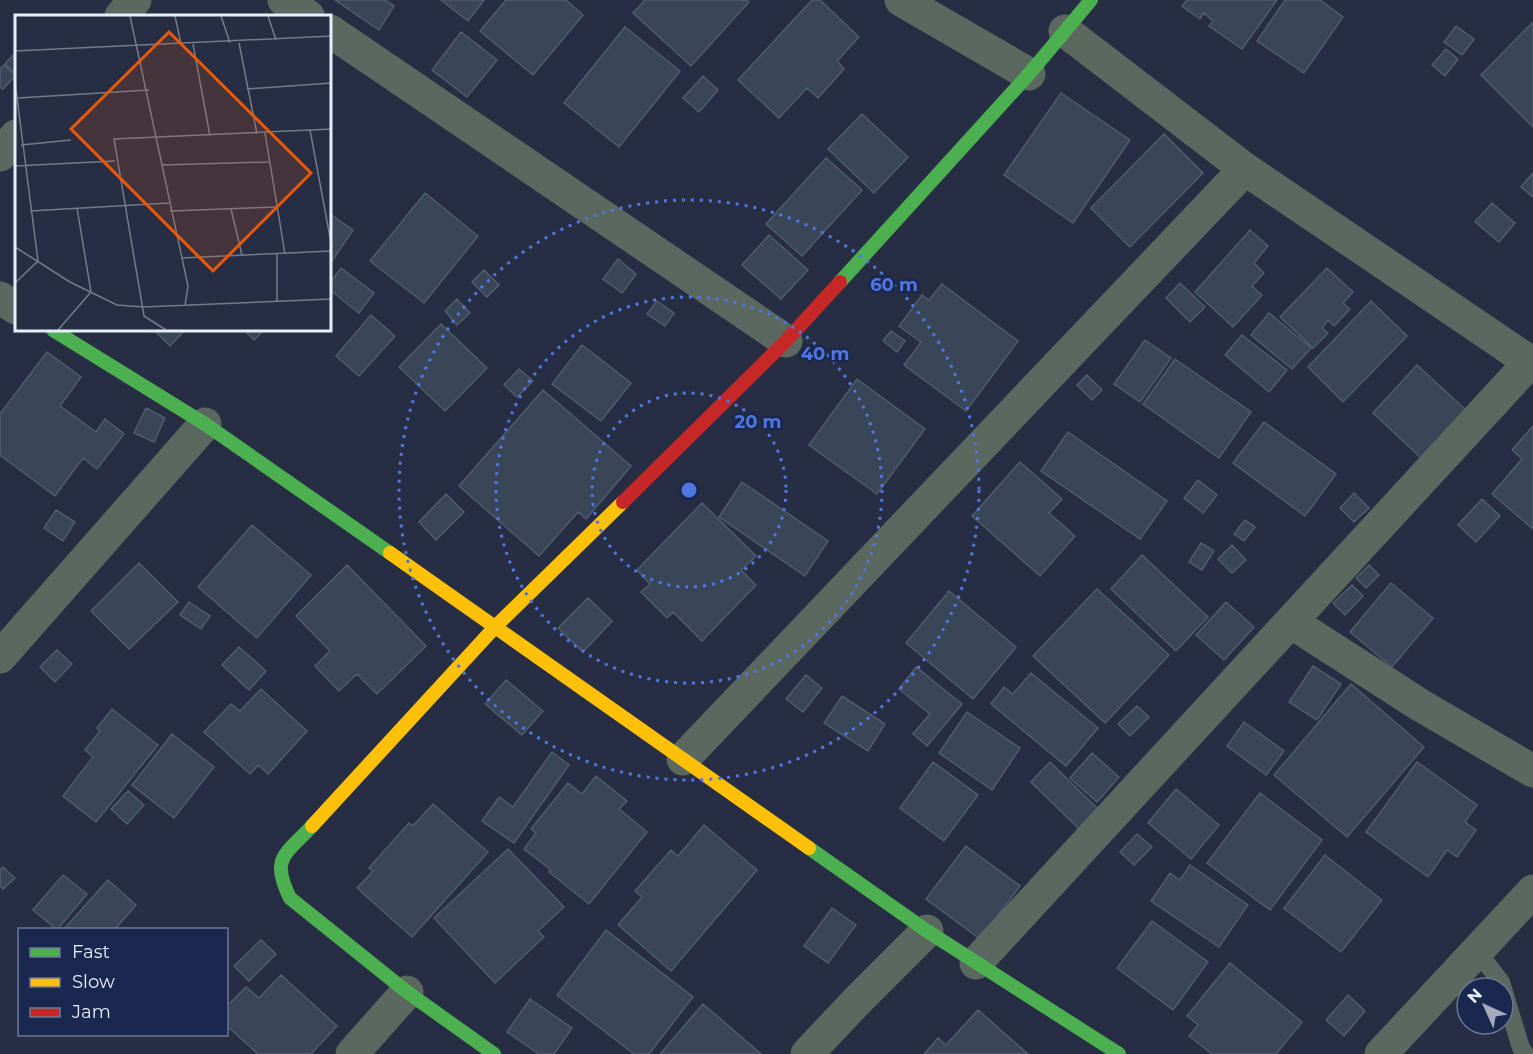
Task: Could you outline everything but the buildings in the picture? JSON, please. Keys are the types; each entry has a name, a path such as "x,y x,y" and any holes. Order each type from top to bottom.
{"street":[{"path":"122,15 134,0"},
{"path":"284,0 306,15"},
{"path":"901,0 1029,74"},
{"path":"494,1054 407,992 290,898 280,878 281,859 496,626 786,341 1029,74 1091,0"},
{"path":"976,963 1532,363 1245,169 1065,31"},
{"path":"332,32 786,341"},
{"path":"0,154 15,137"},
{"path":"683,759 1245,169"},
{"path":"0,298 15,307"},
{"path":"56,332 205,424 496,626 927,931 1119,1054"},
{"path":"0,657 205,424"},
{"path":"1291,622 1420,705 1533,771"},
{"path":"1382,1054 1533,891"},
{"path":"807,1054 927,931"},
{"path":"352,1054 407,992"}],"lane":[{"path":"1477,951 1501,982 1521,1048 1525,1054"}],"traffic: fast":[{"path":"840,282 1029,74 1091,0"},
{"path":"56,332 205,424 390,553"},
{"path":"312,826 283,858 281,874 290,898 407,992 494,1054"},
{"path":"809,848 927,931 1119,1054"}],"traffic: slow":[{"path":"312,826 496,626 623,502"},
{"path":"390,553 809,848"}],"traffic: jam":[{"path":"623,502 786,341 840,282"}]}
